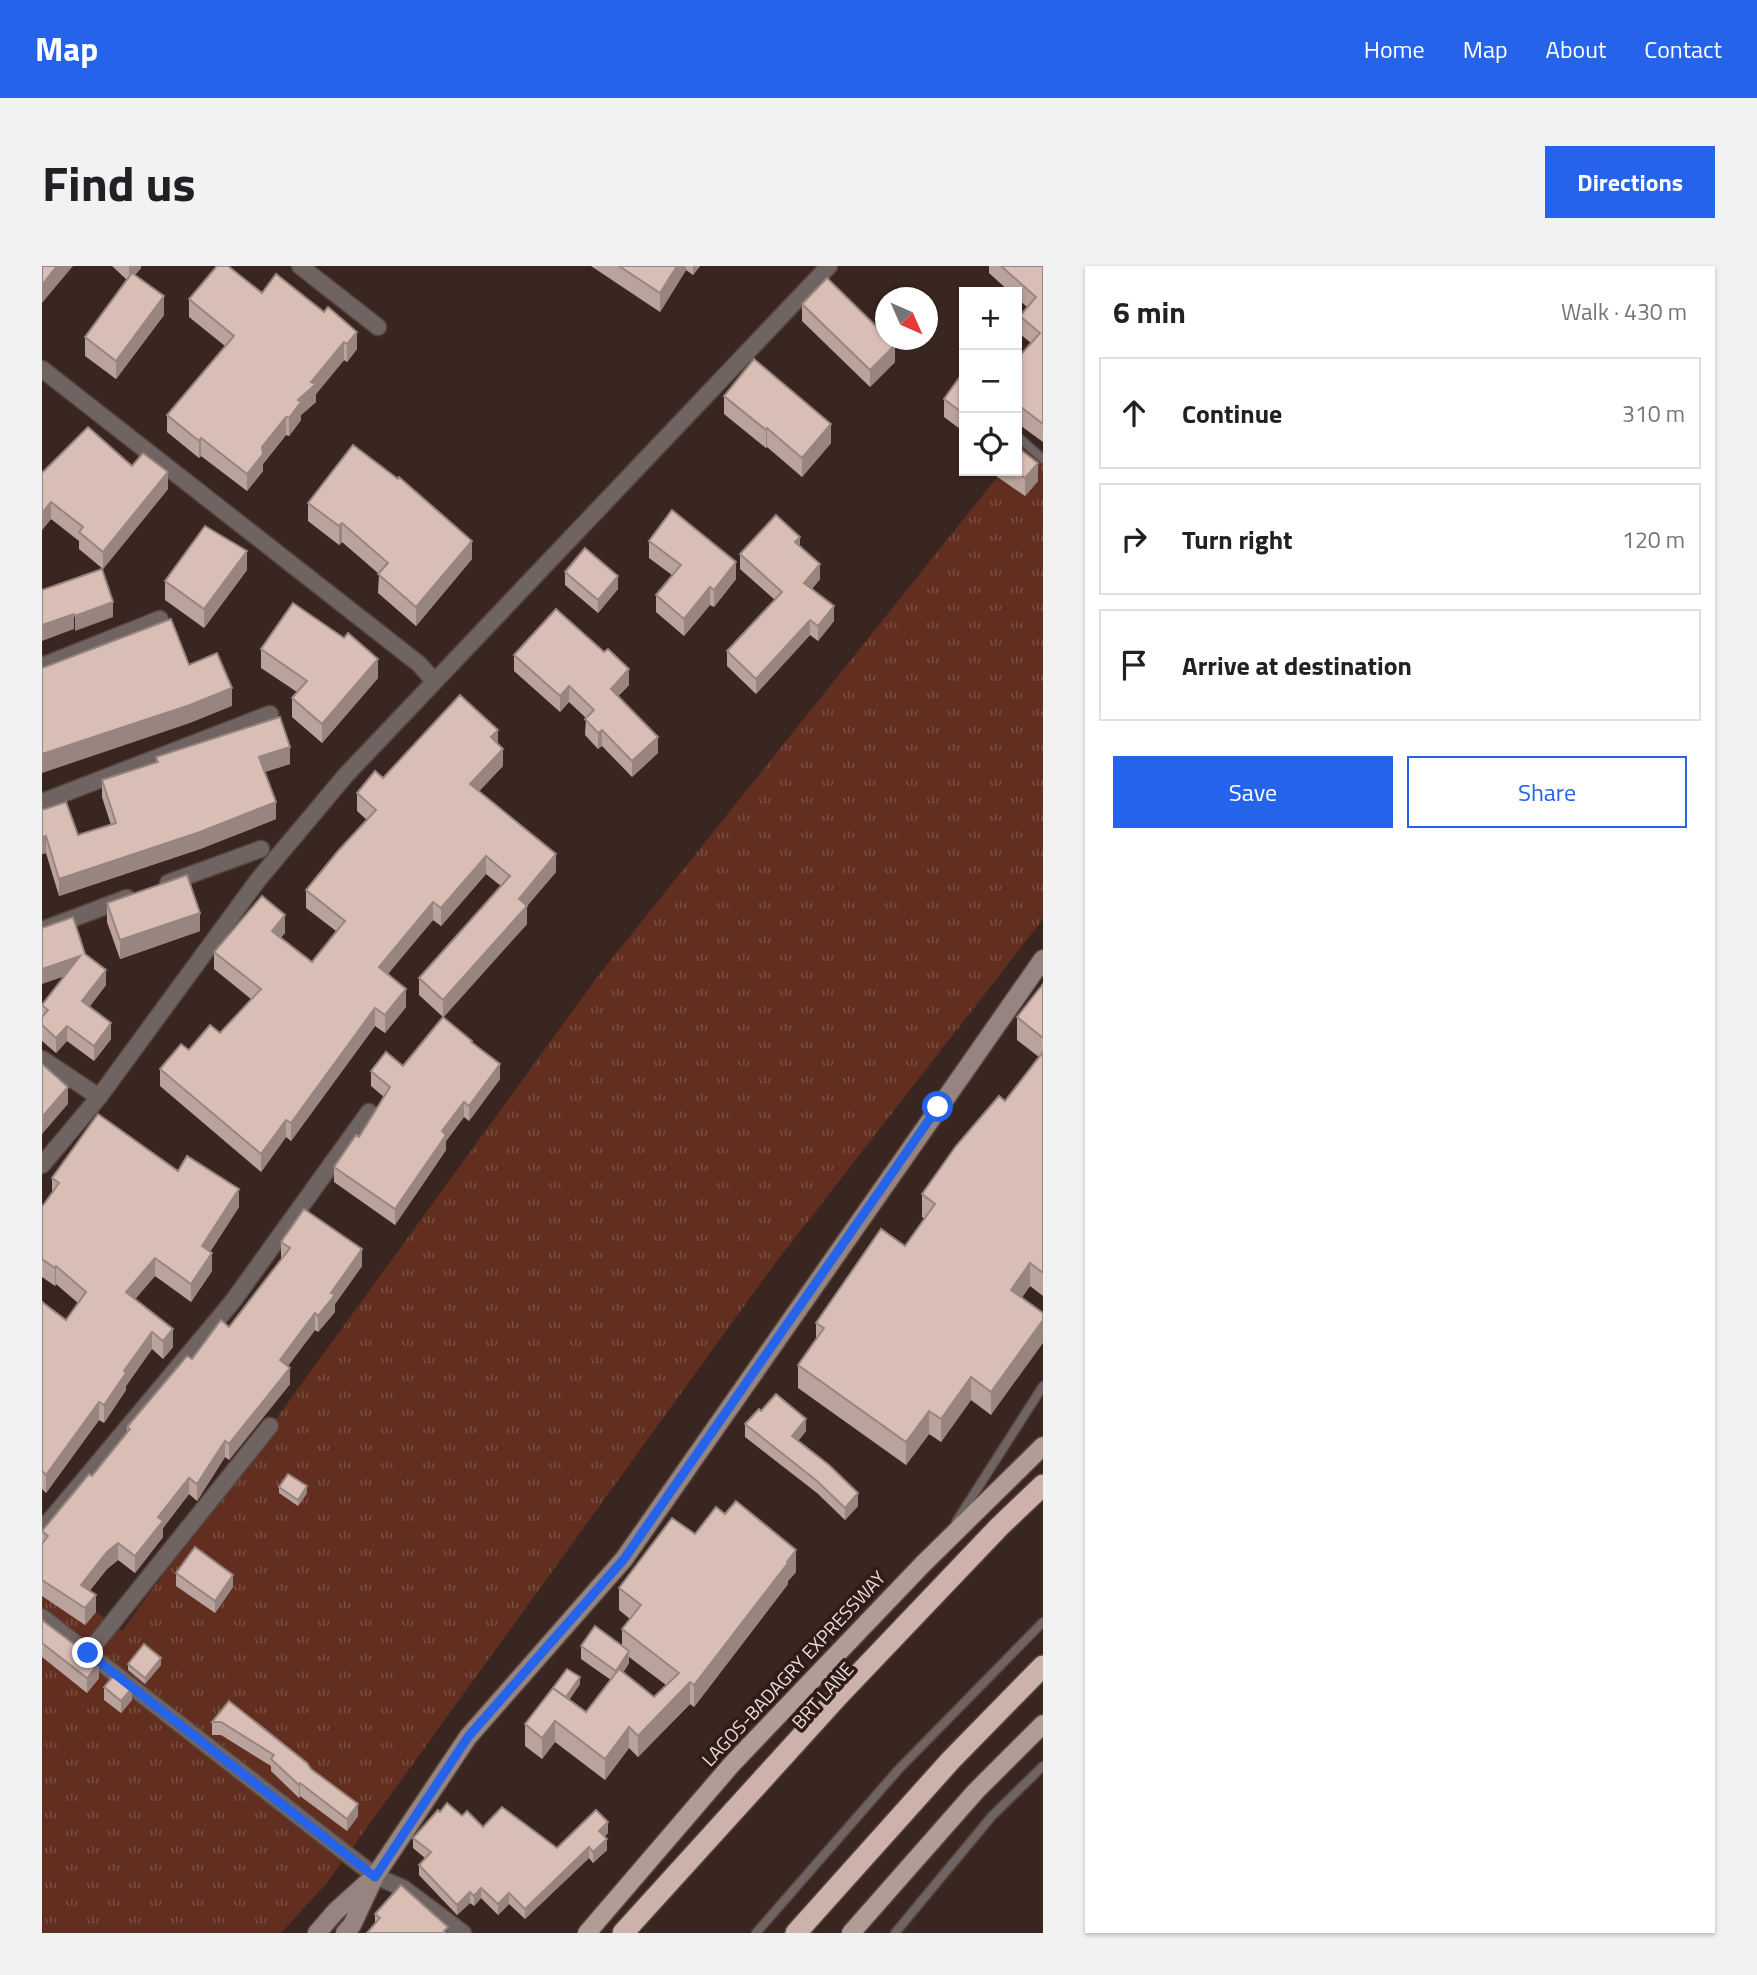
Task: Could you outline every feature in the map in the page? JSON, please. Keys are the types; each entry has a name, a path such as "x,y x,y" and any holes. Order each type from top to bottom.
{"highway":[{"path":"623,1933 839,1695 999,1527 1043,1486"},
{"path":"796,1933 951,1760 1043,1666"}],"main road":[{"path":"345,1933 352,1925 375,1877 468,1737 624,1559 1043,959"},
{"name":"LAGOS-BADAGRY EXPRESSWAY","path":"587,1933 732,1764 942,1545 1043,1446"},
{"path":"852,1933 976,1791 1043,1724"},
{"path":"317,1933 375,1877"}],"street":[{"path":"300,266 378,327"},
{"path":"42,1164 99,1097 258,880 345,776 830,266"},
{"path":"42,369 419,664 434,681"},
{"path":"42,666 160,620"},
{"path":"42,802 270,714"},
{"path":"42,930 261,849"},
{"path":"42,1059 99,1097"},
{"path":"42,1530 233,1301 369,1112"},
{"path":"88,1653 270,1426"},
{"path":"42,1617 375,1877 403,1888 463,1933"}],"lane":[{"path":"1022,440 1043,459"},
{"path":"942,1545 1043,1386"},
{"name":"BRT LANE","path":"633,1933 766,1780 935,1594 1043,1486"},
{"path":"756,1933 898,1770 1043,1622"},
{"path":"895,1933 992,1816 1043,1766"}],"green space":[{"path":"1022,448 1043,463 1043,919 773,1266 326,1884 281,1933 42,1933 42,1571 122,1631 598,976 998,476 1022,476"}],"building":[{"path":"42,266 57,266 42,285"},
{"path":"217,266 228,266 262,293 276,274 324,312 328,307 357,332 347,344 344,342 311,382 316,384 298,400 301,402 262,447 263,454 247,474 167,415 234,336 189,299"},
{"path":"619,266 677,266 660,293"},
{"path":"1001,266 1043,266 1043,424 1022,408 1022,353 1040,333 1022,318 1022,314 1036,297"},
{"path":"132,273 164,296 116,361 85,337"},
{"path":"827,278 875,325 875,350 890,350 870,370 802,304"},
{"path":"754,359 831,424 802,458 724,396"},
{"path":"959,378 959,410 944,399"},
{"path":"88,427 132,466 143,453 168,472 103,552 79,532 83,527 51,502 42,513 42,473"},
{"path":"353,445 398,479 399,477 472,541 416,607 378,574 388,563 342,523 339,526 308,503"},
{"path":"1022,451 1038,463 1025,478 1022,476"},
{"path":"672,510 736,562 714,590 710,587 684,619 656,595 681,565 649,541"},
{"path":"776,515 800,537 795,542 820,564 804,583 834,606 818,626 810,620 756,679 727,651 782,592 740,554"},
{"path":"205,526 247,551 204,609 165,581"},
{"path":"585,548 618,576 598,600 565,572"},
{"path":"102,569 113,602 42,625 42,590"},
{"path":"293,603 344,638 348,633 378,659 322,724 292,698 307,681 261,649"},
{"path":"556,609 604,652 608,649 629,669 611,689 658,737 632,761 602,730 598,733 585,719 594,710 569,686 560,696 514,655"},
{"path":"171,619 189,665 217,653 232,688 190,705 42,754 42,668"},
{"path":"460,695 498,730 491,737 503,749 470,784 556,854 519,899 527,906 443,1000 419,978 510,876 486,856 441,908 433,902 379,967 406,989 385,1015 375,1008 291,1123 286,1120 261,1154 160,1069 181,1044 189,1050 210,1025 220,1033 261,989 214,952 262,896 285,915 272,931 312,962 345,921 306,890 376,810 357,793 375,771 383,778"},
{"path":"280,717 290,747 259,757 276,802 200,832 59,879 46,836 42,837 42,810 66,802 78,835 116,823 102,780 158,762 156,757"},
{"path":"187,875 200,913 120,940 107,903"},
{"path":"73,917 85,954 106,970 82,1001 111,1023 94,1046 67,1026 56,1038 42,1025 42,1017 48,1010 42,1005 80,956 42,969 42,928"},
{"path":"1043,984 1043,1038 1017,1017"},
{"path":"443,1017 500,1064 469,1106 464,1102 442,1131 446,1135 395,1209 334,1167 356,1135 359,1137 390,1087 371,1071 386,1052 403,1066"},
{"path":"1043,1052 1043,1273 1030,1263 1011,1290 1043,1313 1043,1320 991,1392 971,1377 941,1419 929,1411 906,1442 798,1365 824,1328 816,1323 881,1229 905,1246 935,1204 922,1194 956,1146 999,1096 1005,1101"},
{"path":"42,1064 68,1087 42,1117"},
{"path":"98,1114 178,1171 187,1156 239,1189 202,1246 212,1253 191,1284 155,1258 126,1292 173,1329 163,1341 152,1332 104,1405 99,1402 46,1475 42,1471 42,1302 66,1320 86,1292 56,1266 55,1268 42,1259 42,1207 59,1183 52,1178"},
{"path":"304,1209 362,1249 331,1293 335,1295 318,1316 315,1313 280,1360 290,1368 229,1444 225,1441 197,1484 189,1478 158,1517 163,1521 135,1556 118,1543 107,1552 81,1585 96,1595 85,1608 42,1580 42,1544 48,1536 42,1531 89,1474 92,1476 130,1429 127,1427 187,1356 192,1359 221,1320 229,1327 290,1248 281,1242"},
{"path":"776,1394 806,1419 792,1436 829,1465 858,1493 845,1508 817,1481 745,1424"},
{"path":"288,1474 307,1486 298,1500 279,1487"},
{"path":"736,1501 796,1550 694,1685 690,1682 638,1736 629,1727 605,1759 555,1721 542,1738 525,1724 553,1688 586,1712 619,1669 654,1697 679,1673 622,1629 641,1605 619,1588 672,1518 695,1534 716,1507 725,1514"},
{"path":"195,1547 233,1575 215,1601 176,1573"},
{"path":"42,1620 99,1663 87,1678 42,1643"},
{"path":"595,1626 629,1651 616,1671 581,1646"},
{"path":"144,1644 161,1658 145,1678 128,1664"},
{"path":"567,1669 580,1677 566,1697 553,1688"},
{"path":"115,1674 132,1688 121,1701 104,1687"},
{"path":"229,1701 358,1804 347,1819 300,1783 299,1785 271,1759 274,1755 221,1722 212,1722"},
{"path":"447,1803 462,1816 467,1811 483,1827 502,1807 557,1848 596,1810 608,1822 599,1831 607,1839 593,1852 589,1847 525,1909 509,1893 498,1904 481,1888 474,1896 470,1892 457,1905 419,1865 431,1852 413,1838"},
{"path":"401,1885 448,1927 444,1931 446,1933 367,1933 380,1918 375,1914"}],"route":[{"path":"88,1653 375,1877 468,1737 624,1559 938,1107"}]}
